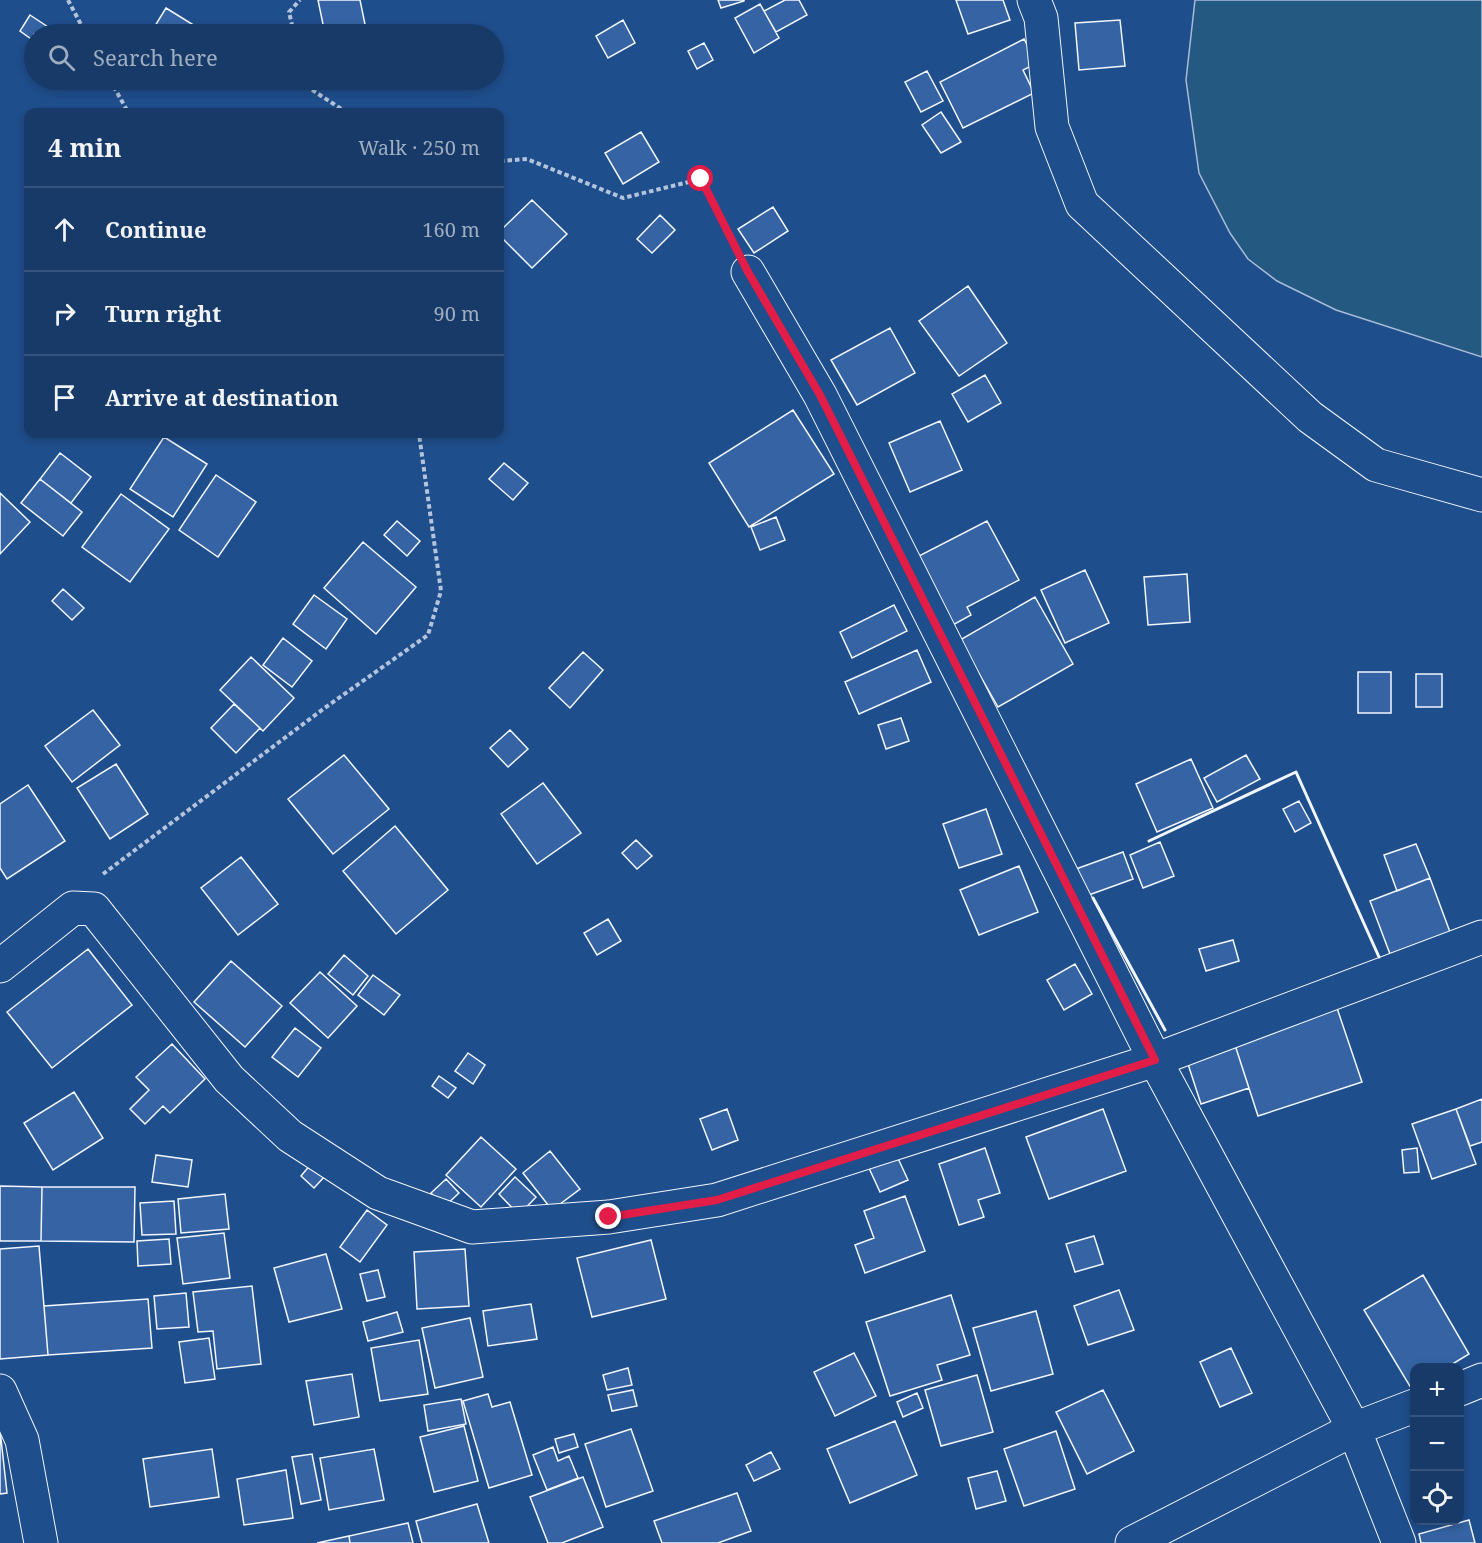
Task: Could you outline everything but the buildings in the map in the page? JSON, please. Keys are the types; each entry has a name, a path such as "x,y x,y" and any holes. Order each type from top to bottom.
{"street":[{"path":"1034,0 1041,18 1052,127 1082,204 1310,417 1376,465 1482,495"},
{"path":"748,272 820,395 1155,1060 1354,1429 1399,1543"},
{"path":"0,966 73,908 94,909 229,1079 290,1136 378,1193 472,1227 609,1217 717,1200 1155,1060 1482,937"},
{"path":"1464,1387 1482,1380"},
{"path":"0,1391 22,1440 41,1543"},
{"path":"1132,1543 1354,1429 1410,1408"}],"path":[{"path":"68,0 81,24"},
{"path":"292,24 289,12 300,0"},
{"path":"116,90 126,108"},
{"path":"312,90 340,108"},
{"path":"504,161 527,159 623,198 701,179 748,272"},
{"path":"73,908 100,876 326,707 428,635 441,591 421,438"}],"shaded area":[{"path":"1195,0 1482,0 1482,357 1336,310 1277,281 1248,259 1230,233 1199,173 1186,80"}],"wall":[{"path":"1149,841 1296,772 1379,957"},
{"path":"1093,898 1165,1030"}],"route":[{"path":"609,1217 717,1200 1155,1060 820,395 748,272 701,179"}]}
